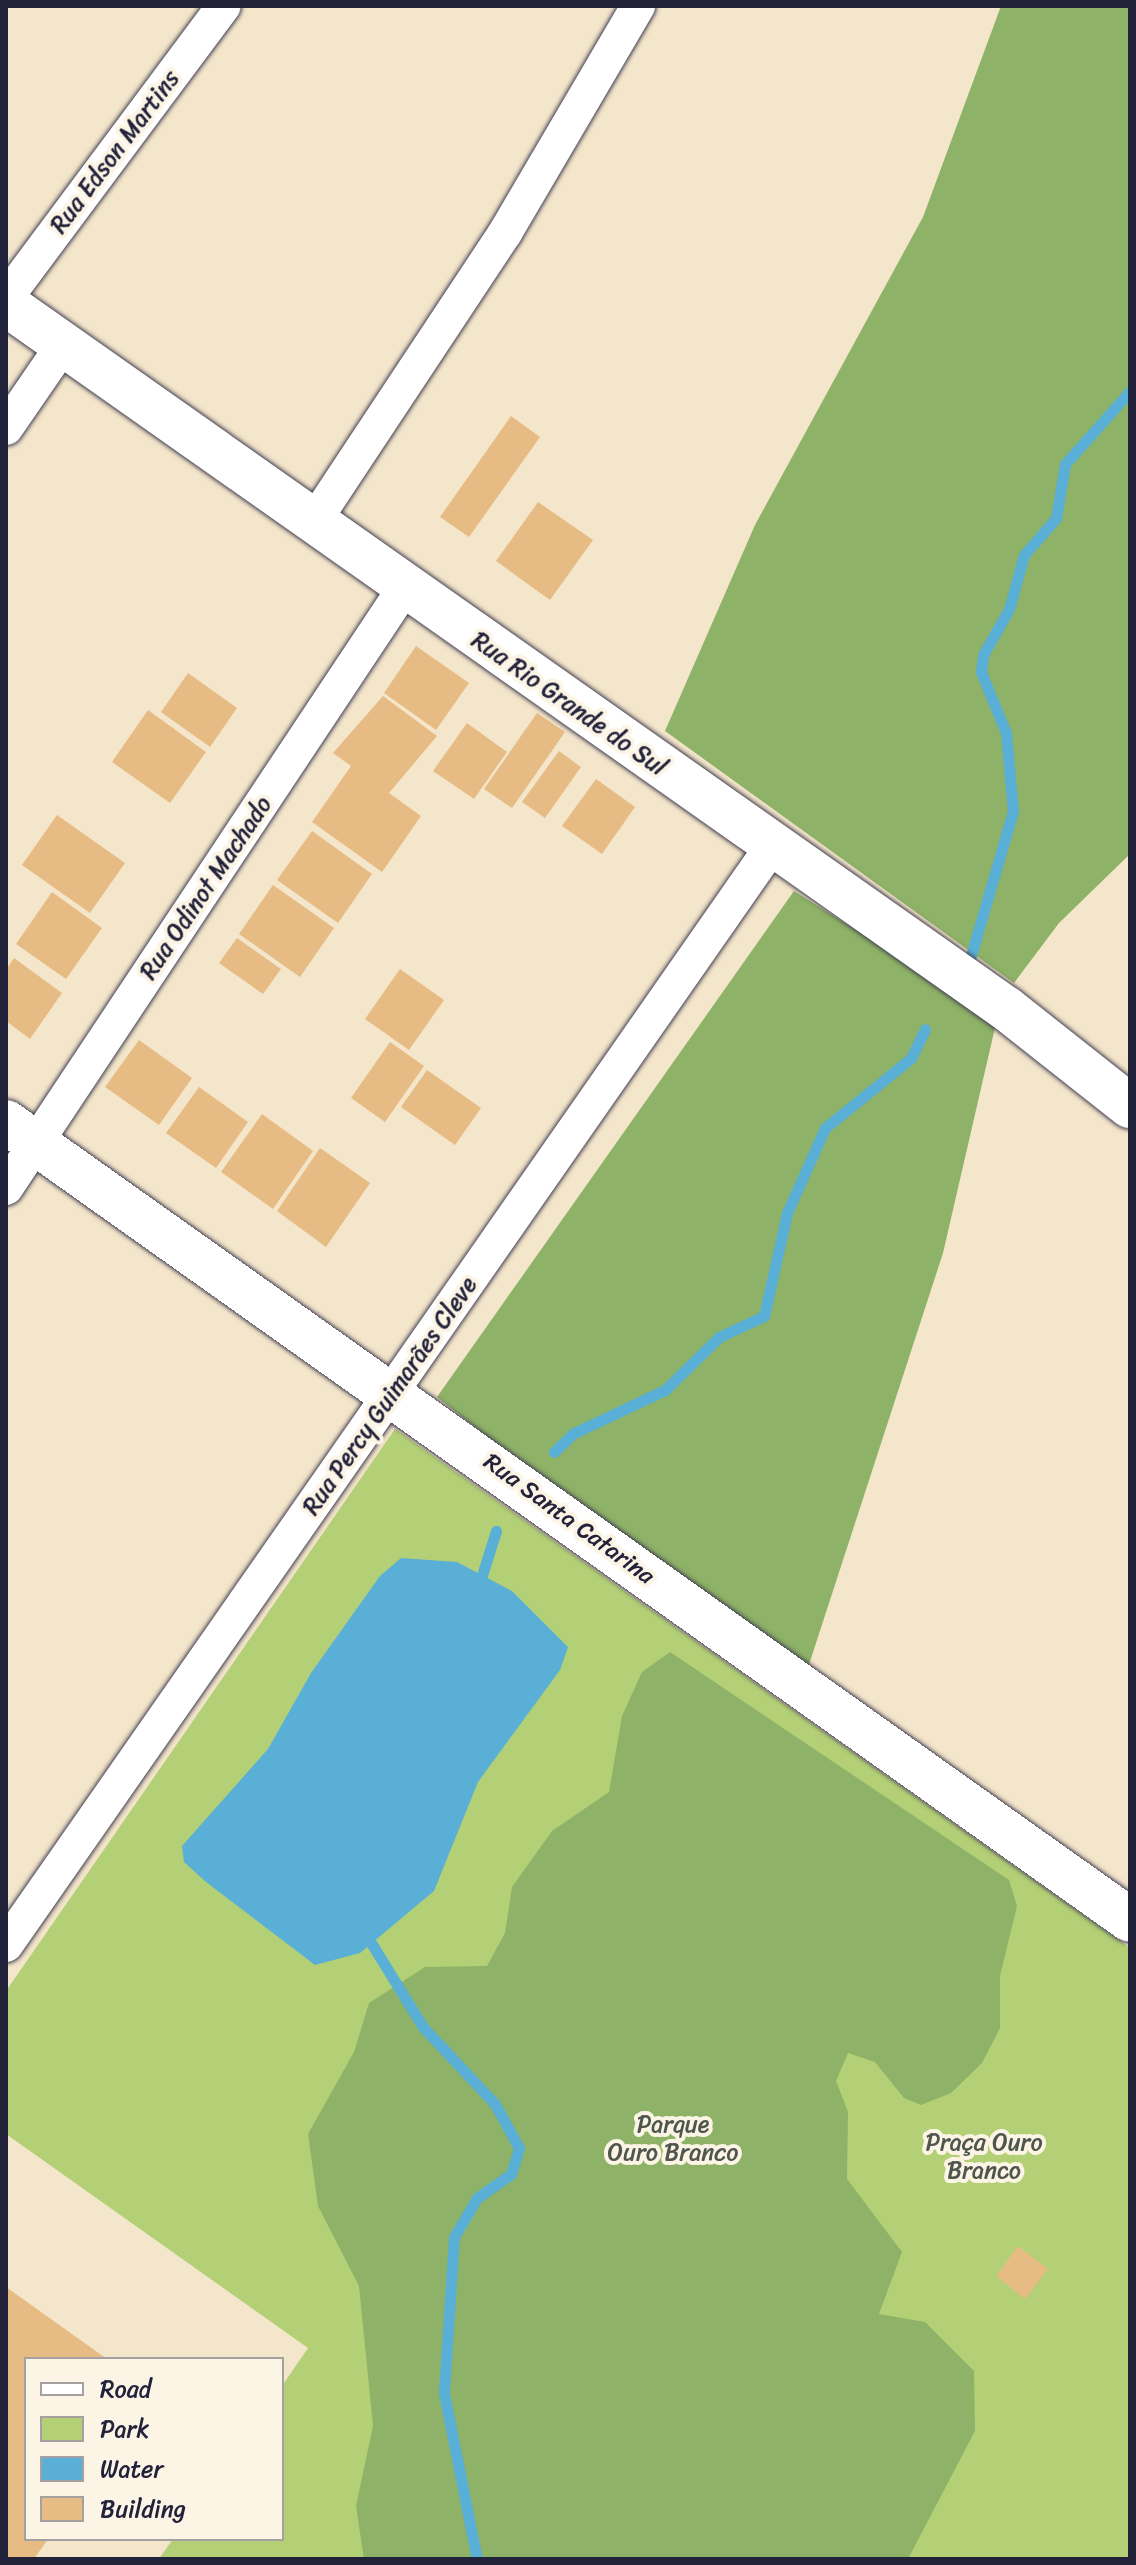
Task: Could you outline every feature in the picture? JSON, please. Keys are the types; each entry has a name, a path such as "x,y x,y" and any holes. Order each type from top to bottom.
{"street":[{"name":"Rua Edson Martins","path":"6,301 224,6"},
{"path":"315,520 505,233 638,6"},
{"name":"Rua Rio Grande do Sul","path":"6,301 63,345 315,520 405,587 1007,1009 1130,1106"},
{"path":"6,428 63,345"},
{"name":"Rua Odinot Machado","path":"6,1188 22,1133 405,587"},
{"name":"Rua Percy Guimarães Cleve","path":"7,1940 394,1392 772,846"},
{"name":"Rua Santa Catarina","path":"22,1133 394,1392 1130,1920"}],"green space":[{"path":"1001,6 1130,6 1130,854 1059,923 1014,983 665,731 755,525 923,217"},
{"path":"794,891 997,1019 943,1253 802,1686 437,1397"},
{"name":"Parque Ouro Branco","path":"395,1429 1130,1948 1130,2559 159,2559 172,2541 284,2541 284,2383 308,2348 6,2134 6,1991"},
{"path":"670,1652 1009,1880 1017,1906 1000,1976 1000,2028 982,2063 951,2093 921,2105 904,2098 875,2062 848,2053 836,2081 848,2112 847,2179 902,2252 879,2314 925,2322 974,2371 975,2431 908,2559 364,2559 356,2506 373,2426 359,2286 318,2206 308,2134 354,2052 369,2003 425,1967 487,1966 505,1933 512,1887 552,1831 609,1792 622,1716 642,1672"}],"water":[{"path":"401,1558 457,1562 512,1591 568,1647 560,1670 478,1782 434,1891 360,1953 315,1965 206,1882 184,1862 182,1846 268,1749 311,1673 380,1576"}],"building":[{"path":"511,416 540,437 469,537 440,517"},
{"path":"538,502 593,540 550,600 496,561"},
{"path":"416,646 469,683 436,730 384,693"},
{"path":"188,673 237,708 210,747 161,712"},
{"path":"383,696 437,736 389,793 421,816 382,872 312,822 351,766 333,753"},
{"path":"148,710 206,752 170,803 112,762"},
{"path":"537,713 565,732 512,808 484,789"},
{"path":"467,723 507,752 474,799 433,771"},
{"path":"559,751 581,767 545,818 522,802"},
{"path":"596,779 635,807 602,854 562,826"},
{"path":"57,815 125,863 90,913 22,865"},
{"path":"312,831 372,874 338,923 277,880"},
{"path":"273,885 334,928 300,977 239,934"},
{"path":"52,892 102,928 66,979 16,944"},
{"path":"237,938 281,969 263,994 219,963"},
{"path":"14,958 62,993 30,1039 6,1021 6,970"},
{"path":"400,969 444,1000 409,1050 365,1019"},
{"path":"139,1040 192,1078 159,1125 105,1087"},
{"path":"390,1042 424,1066 385,1122 351,1098"},
{"path":"427,1070 481,1108 455,1145 401,1107"},
{"path":"199,1087 248,1122 216,1168 166,1133"},
{"path":"262,1114 313,1151 273,1209 221,1172"},
{"path":"320,1148 370,1183 326,1247 277,1211"},
{"path":"1018,2246 1048,2269 1025,2299 996,2276"},
{"path":"6,2287 104,2357 24,2357 24,2541 47,2541 34,2559 6,2559"}],"waterway":[{"path":"970,959 1013,811 1006,733 981,672 983,655 1009,609 1024,555 1056,518 1065,464 1130,391"},
{"path":"554,1452 574,1433 665,1390 719,1337 764,1316 787,1213 825,1128 911,1058 925,1029"},
{"path":"478,1588 496,1531"},
{"path":"365,1933 423,2027 495,2104 519,2148 511,2174 477,2198 454,2237 444,2393 477,2559"}],"park label":[{"name":"Praça Ouro Branco","path":"984,2157"}]}
